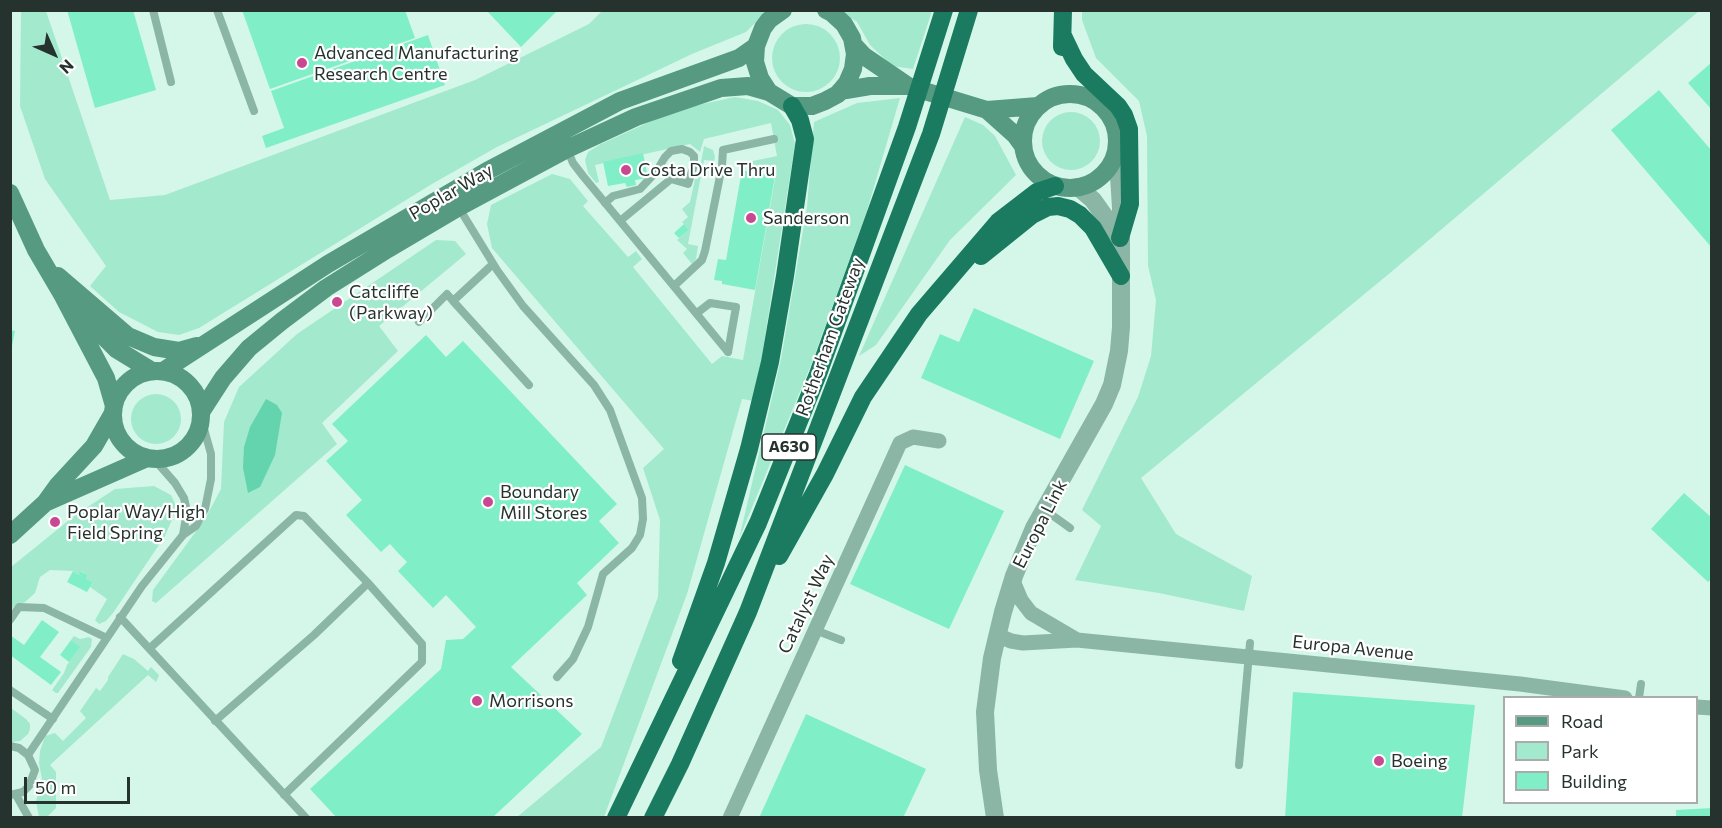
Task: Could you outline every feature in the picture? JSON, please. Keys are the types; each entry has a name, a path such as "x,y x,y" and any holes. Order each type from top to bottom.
{"highway":[{"name":"Rotherham Gateway","path":"616,818 758,523 818,374 907,127 944,10"},
{"name":"Rotherham Gateway","path":"653,818 680,764 748,612 931,134 969,10"},
{"path":"1064,10 1062,48 1066,67 1087,96"},
{"path":"1063,36 1084,75 1125,115 1129,129 1130,204 1120,238"},
{"name":"A630","path":"647,756 716,563 749,449 770,362 805,139 800,120 792,106"},
{"name":"A630","path":"748,612 825,474 863,397 888,357 930,301 998,222 1037,192 1055,186"},
{"path":"930,301 1000,239 1032,215 1048,207 1058,206 1070,209 1080,215 1093,228 1121,276"}],"main road":[{"path":"783,10 769,20 763,28 756,46 755,62 760,78 769,92 792,106 812,106 825,101 840,91 847,83 853,69 855,54 844,24 825,10"},
{"path":"853,44 864,56 908,86"},
{"name":"Poplar Way","path":"10,535 45,503 58,485 94,446 113,409 117,395 132,378 158,371 208,342 394,224 554,134 644,91 739,58 756,46"},
{"name":"Poplar Way","path":"45,503 150,458 168,457 183,450 192,441 198,430 201,415 223,378 249,348 326,288 459,207 567,149 636,117 721,88 748,86 769,92"},
{"path":"840,91 870,86 908,86 987,110 1038,106"},
{"path":"1065,94 1087,96 1104,107 1112,119 1117,138 1114,159 1097,180 1078,187 1055,186 1040,178 1028,164 1023,146 1024,128 1038,106 1050,98 1065,94"},
{"path":"987,110 1015,135 1023,146"},
{"path":"11,197 43,263 106,378 114,423 120,439 136,454 150,458"},
{"path":"43,263 128,336 154,347 179,351 208,342"},
{"path":"63,296 116,349 158,371 174,374 192,387 201,415"}],"street":[{"name":"Europa Link","path":"995,818 988,770 985,712 997,635 1023,552 1104,404 1112,385 1120,343 1121,208 1119,176 1114,159"},
{"path":"1078,187 1098,207 1120,238"},
{"name":"Catalyst Way","path":"729,818 900,443 913,436 939,441"},
{"name":"Europa Avenue","path":"1013,581 1021,600 1031,613 1077,640"},
{"name":"Europa Avenue","path":"997,635 1023,643 1077,640 1250,650 1594,695"}],"lane":[{"path":"153,10 171,82"},
{"path":"217,10 254,111"},
{"path":"674,286 702,260 722,166 723,150 774,139"},
{"path":"567,149 573,163 728,352 736,307 710,303 697,313"},
{"path":"605,203 614,196 640,189 656,172 670,151 682,149 694,156 694,165 688,184 671,179 620,221"},
{"path":"459,207 493,264 523,306 594,385 610,410 642,498 643,519 640,535 632,548 603,574 588,627 573,659 558,677"},
{"path":"453,301 493,264"},
{"path":"419,322 447,294 529,385"},
{"path":"28,755 120,617 159,563 183,535 196,526 205,509 209,495 211,454 201,415"},
{"path":"150,458 175,483 184,498 187,511 183,535"},
{"path":"1045,510 1070,528"},
{"path":"150,648 296,515 304,516 368,583 422,644 422,662 284,795"},
{"path":"215,721 314,635 368,583"},
{"path":"10,620 19,606 44,608 107,638"},
{"path":"120,617 306,818"},
{"path":"815,630 842,640"},
{"path":"1239,765 1250,650"},
{"path":"1639,696 1641,684"},
{"path":"10,690 53,719"},
{"path":"10,746 19,748 28,755 34,770 29,786 13,795 29,818"}],"green space":[{"path":"21,11 46,11 110,200 165,195 475,80 589,24 602,11 767,11 746,32 692,54 497,147 432,184 199,328 179,335 158,332 119,312 90,286 106,266 45,179 20,106"},
{"path":"841,11 932,11 913,69 892,66 870,45 857,22"},
{"path":"1082,11 1699,11 1390,273 1141,478 1176,534 1252,576 1244,611 1159,593 1075,580 1101,526 1082,510 1138,397 1151,356 1156,300 1148,266 1147,136 1139,101 1096,58 1082,20"},
{"path":"806,24 819,27 830,34 837,45 840,58 837,71 830,82 819,89 806,92 793,89 782,82 775,71 772,58 775,45 782,34 793,27"},
{"path":"735,97 758,101 778,110 790,125 795,144 755,401 742,399 687,594 604,817 517,817 601,747 658,597 660,520 643,468 664,449 492,248 487,224 491,205 552,174 570,179 588,201 583,206 628,257 636,251 642,259 633,267 712,364 722,356 743,360 776,173 762,170 761,166 748,165 748,162 777,156 771,123 704,139 700,152 690,144 595,165 599,182 596,183 588,173 585,160 588,152 601,144 658,118 689,107"},
{"path":"900,98 866,214 811,365 739,539 781,359 807,207 814,122 857,103"},
{"path":"1065,112 1077,112 1092,120 1100,135 1100,147 1092,162 1077,170 1065,170 1050,162 1042,147 1042,135 1050,120"},
{"path":"965,117 983,125 995,136 1016,175 950,240 876,345 859,356"},
{"path":"704,146 713,150 715,157 714,161 704,160 688,244 698,246 696,259 692,264 683,253 687,249 677,240 689,230 682,222 688,217 682,209 690,202 695,179 698,179"},
{"path":"436,240 455,241 466,254 379,326 398,351 322,423 337,444 156,603 152,601 153,590 205,519 221,489 224,422 239,387 297,334"},
{"path":"161,394 174,401 180,409 180,429 174,437 166,443 151,444 138,437 132,429 131,414 138,401 146,395"},
{"path":"154,486 171,495 177,508 165,536 106,621 99,624 95,620 107,599 90,587 93,582 86,579 88,575 81,571 79,575 73,571 50,570 40,577 35,593 25,602 14,606 11,611 11,567 74,516 115,489"},
{"path":"74,636 80,639 89,637 92,639 91,647 56,693 52,690 79,647 71,640"},
{"path":"123,654 134,659 148,671 151,667 159,675 156,682 148,675 50,765 56,772 56,808 49,817 39,817 36,801 42,779 39,763 45,736 55,733 63,741 86,718 80,711 96,688 100,691"},
{"path":"11,708 30,724 28,734 20,741 11,742"}],"shaded area":[{"path":"266,399 277,405 282,413 275,455 260,487 248,493 243,468 244,447 250,427"}],"building":[{"path":"67,10 133,10 156,90 95,108"},
{"name":"Advanced Manufacturing Research Centre","path":"242,10 405,10 415,38 270,89"},
{"path":"486,10 558,10 521,47"},
{"path":"428,35 445,85 266,148 262,136 284,128 271,91"},
{"path":"1712,62 1712,110 1688,83"},
{"path":"1659,90 1712,151 1712,248 1611,130"},
{"name":"Costa Drive Thru","path":"643,153 648,178 635,180 636,185 627,187 625,183 608,186 603,162"},
{"name":"Sanderson","path":"742,170 775,176 755,290 722,284 722,281 714,280 718,259 726,260"},
{"path":"684,224 689,230 679,238 674,233"},
{"path":"974,308 1094,361 1060,439 921,378 940,334 959,342"},
{"path":"10,330 15,331 12,346 10,346"},
{"name":"Boundary Mill Stores","path":"426,335 446,357 463,341 617,504 599,521 619,543 577,583 587,595 511,667 582,734 492,818 337,818 310,789 441,669 446,640 463,639 476,627 446,595 433,608 398,571 407,562 390,544 381,552 346,515 362,500 326,461 348,441 332,424"},
{"path":"905,465 1004,511 949,629 850,584"},
{"path":"1684,493 1712,518 1712,578 1708,582 1651,529"},
{"path":"73,571 79,575 80,571 88,575 86,579 93,582 87,592 67,582"},
{"path":"42,620 59,632 40,657 61,672 51,685 10,655 10,635 24,645"},
{"path":"71,640 80,647 69,662 60,655"},
{"name":"Boeing","path":"1293,692 1475,705 1462,818 1285,818"},
{"path":"806,714 926,769 903,818 759,818"},
{"path":"1712,808 1712,818 1676,818 1676,810"}],"place":[{"name":"Advanced Manufacturing Research Centre","path":"302,63"},
{"name":"Costa Drive Thru","path":"626,170"},
{"name":"Sanderson","path":"751,218"},
{"name":"Catcliffe (Parkway)","path":"337,302"},
{"name":"Boundary Mill Stores","path":"488,502"},
{"name":"Poplar Way/High Field Spring","path":"55,522"},
{"name":"Morrisons","path":"477,701"},
{"name":"Boeing","path":"1379,761"}]}
